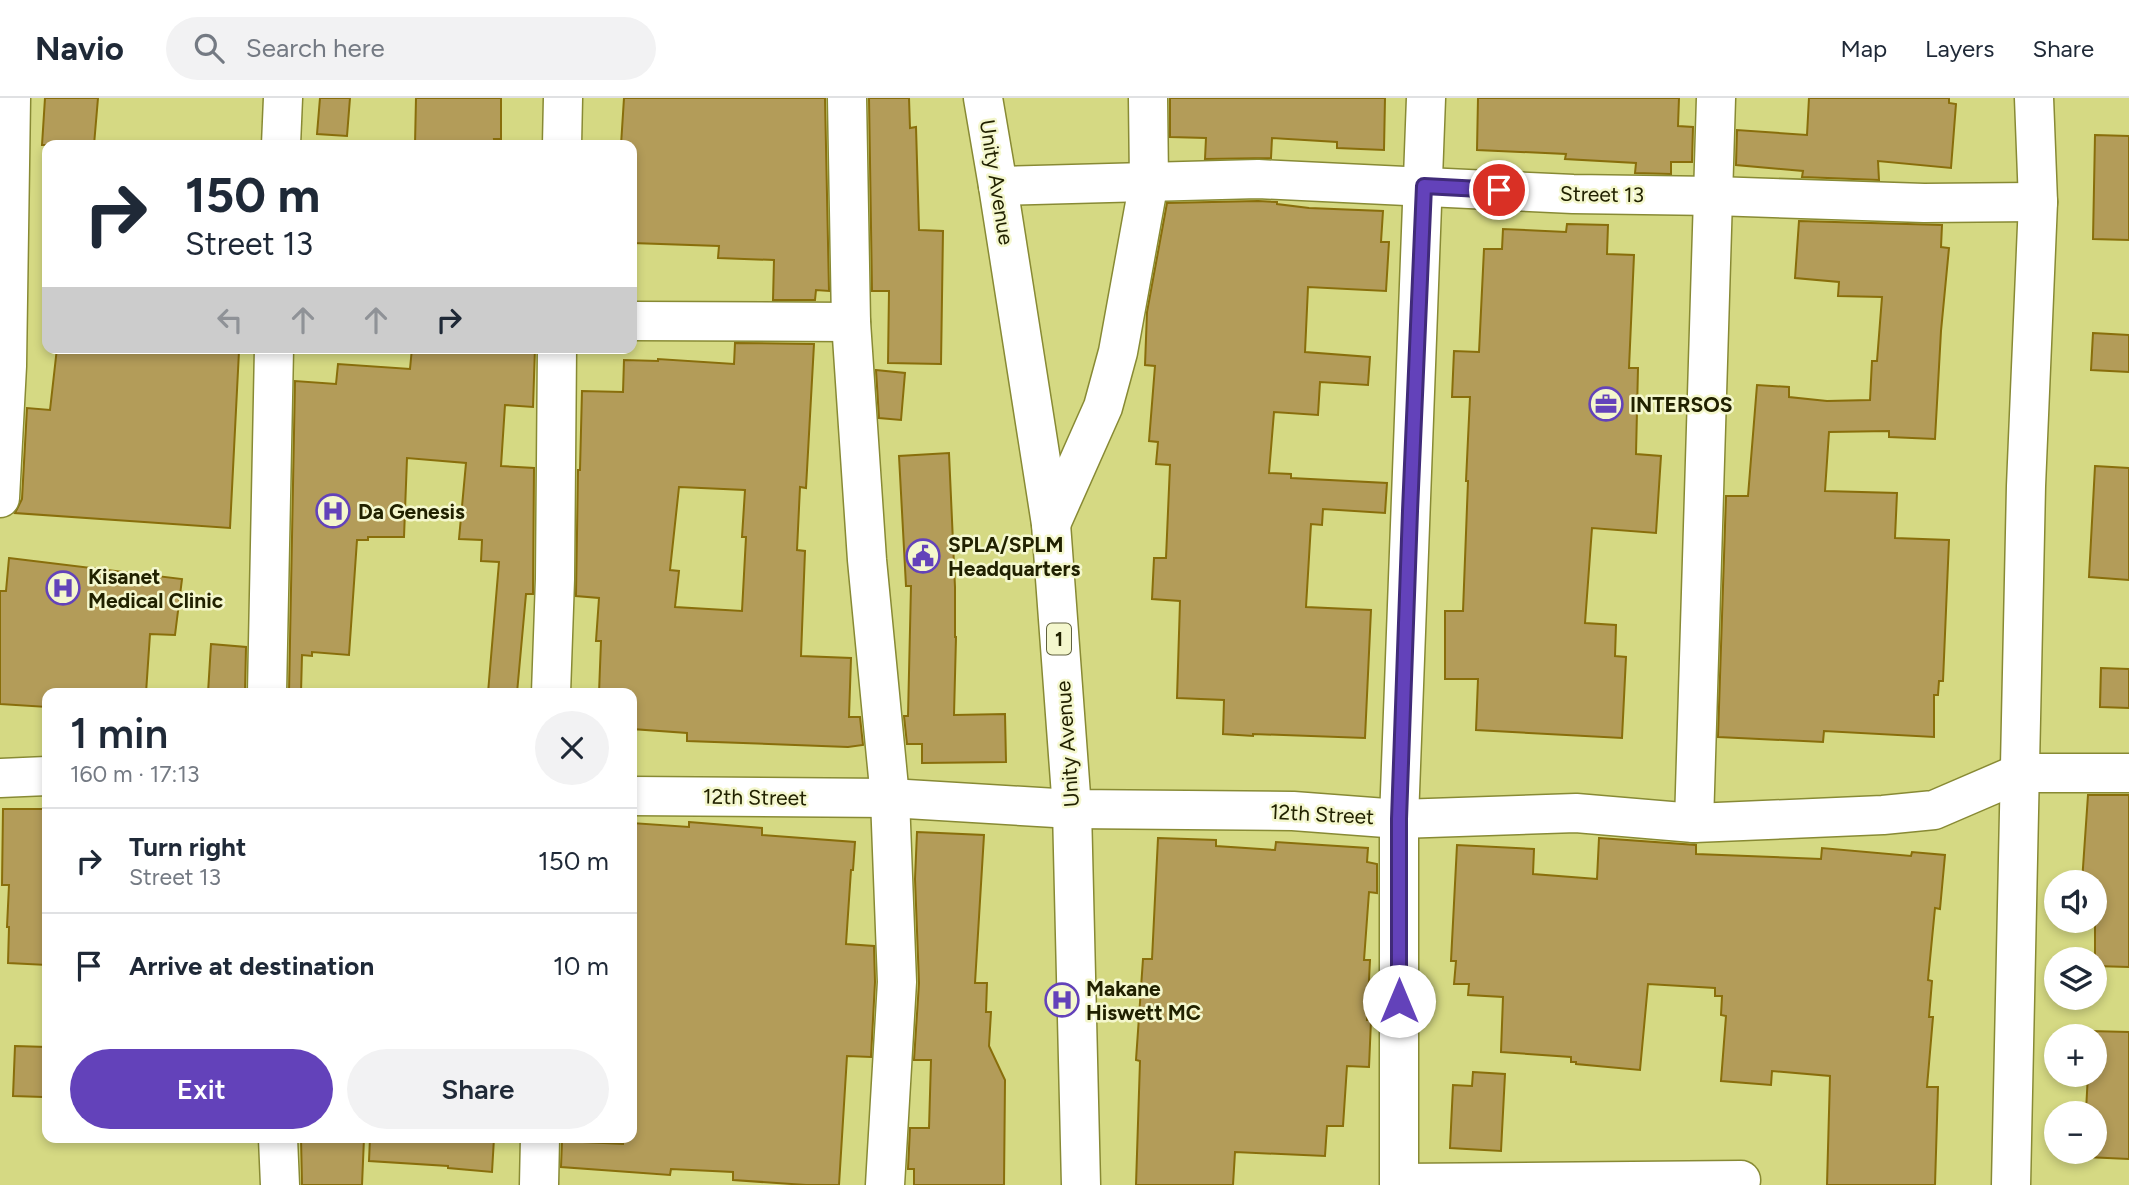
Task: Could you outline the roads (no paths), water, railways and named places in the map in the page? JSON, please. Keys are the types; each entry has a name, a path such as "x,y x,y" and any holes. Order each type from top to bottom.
{"street":[{"path":"0,498 11,98"},
{"path":"281,140 283,98"},
{"path":"562,140 563,98"},
{"path":"847,98 851,322 867,560 890,798 897,982 885,1185"},
{"name":"Unity Avenue","path":"983,98 1051,524 1072,809 1081,1185"},
{"path":"1051,524 1102,407 1118,352 1149,181 1148,98"},
{"path":"1426,98 1399,819 1400,1184 1741,1180"},
{"path":"1694,823 1716,98"},
{"path":"2011,1185 2026,486 2038,202 2034,98"},
{"name":"Street 13","path":"998,186 1258,179 1573,194 1714,195 1924,203 2038,202"},
{"path":"637,321 851,322"},
{"path":"267,688 274,354"},
{"path":"551,688 557,354"},
{"name":"12th Street","path":"637,796 890,798 1072,809 1293,811 1399,819 1576,813 1694,823 1883,815 1934,810 2020,773 2129,773"},
{"path":"0,778 42,776"},
{"path":"278,1143 280,1185"},
{"path":"539,1185 540,1143"}],"place":[{"name":"INTERSOS","path":"1606,404"},
{"name":"Da Genesis","path":"333,511"},
{"name":"SPLA/SPLM Headquarters","path":"923,556"},
{"name":"Kisanet Medical Clinic","path":"63,588"},
{"name":"Makane Hiswett MC","path":"1062,1000"}]}
